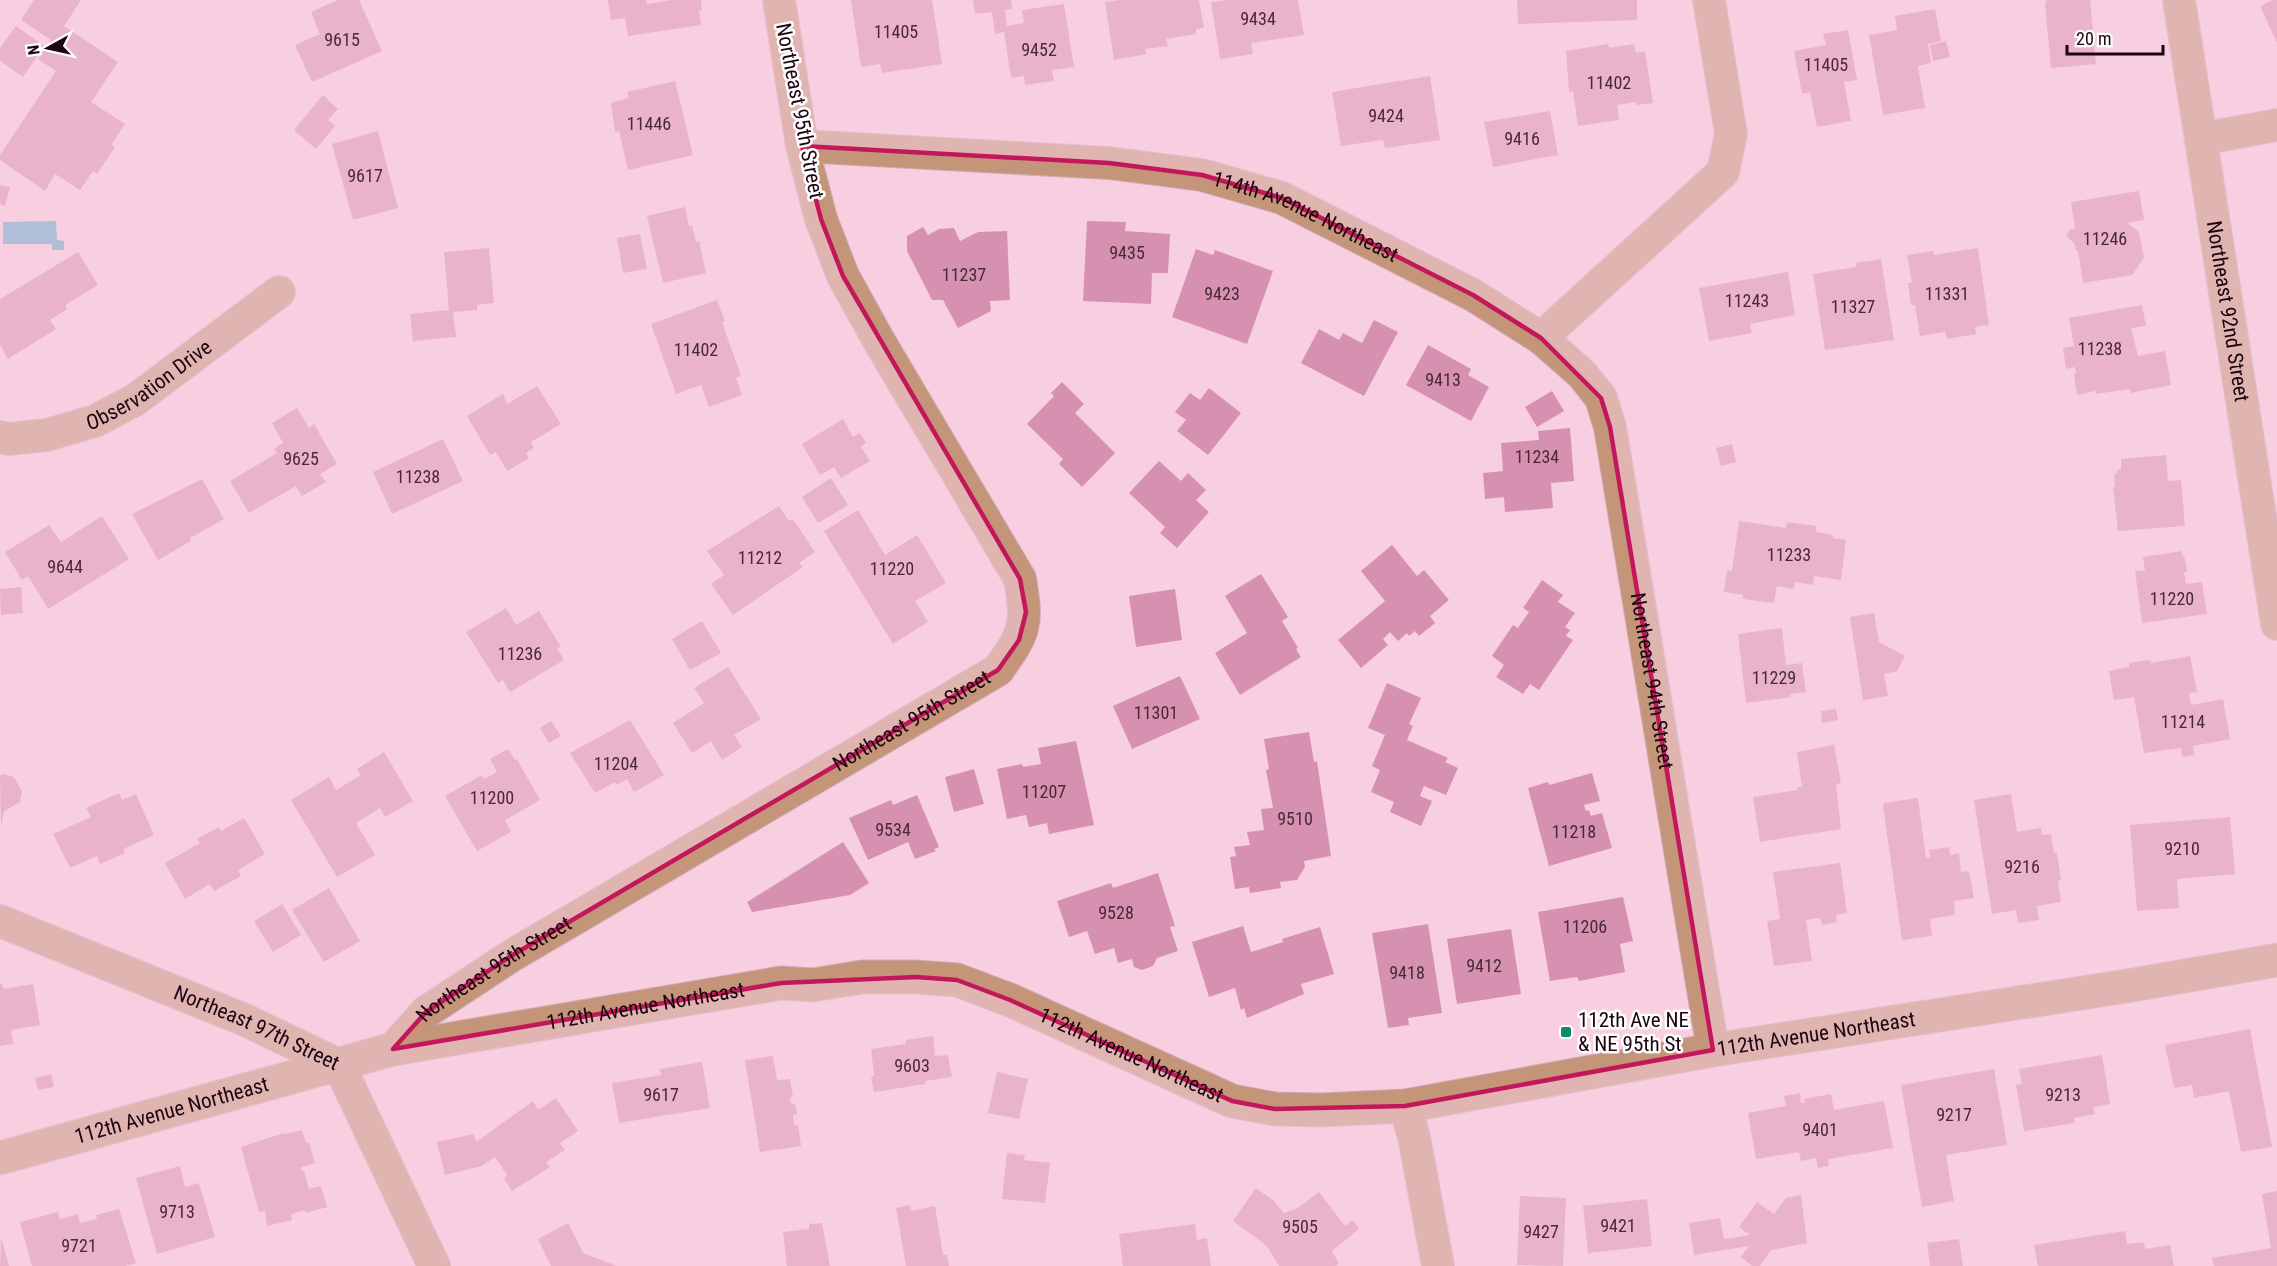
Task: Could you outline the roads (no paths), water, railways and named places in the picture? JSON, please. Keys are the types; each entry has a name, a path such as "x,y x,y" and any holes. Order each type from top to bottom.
{"street":[{"name":"Northeast 95th Street","path":"393,1049 426,1012 511,956 998,669 1019,640 1026,612 1020,579 843,276 821,219 802,146 779,0"},
{"path":"1541,338 1723,172 1731,134 1709,0"},
{"name":"Northeast 92nd Street","path":"2179,0 2277,624"},
{"path":"2201,139 2277,125"},
{"name":"114th Avenue Northeast","path":"802,146 1109,163 1202,175 1282,198 1473,295 1541,338"},
{"name":"Observation Drive","path":"0,437 8,439 47,435 95,421 135,400 279,292"},
{"name":"Northeast 94th Street","path":"1541,338 1582,374 1600,398 1610,427 1713,1050"},
{"name":"Northeast 97th Street","path":"0,921 245,1020 339,1065 434,1266"},
{"name":"112th Avenue Northeast","path":"0,1158 393,1049 781,983 813,985 862,977 957,980 1010,1000 1232,1101 1275,1109 1321,1110 1405,1106 1713,1050 2277,960"},
{"path":"1405,1106 1414,1137 1438,1266"}],"water":[{"path":"56,221 57,240 64,241 64,250 52,250 52,244 3,244 3,222"}],"place":[{"name":"112th Ave NE & NE 95th St","path":"1566,1032"}]}
